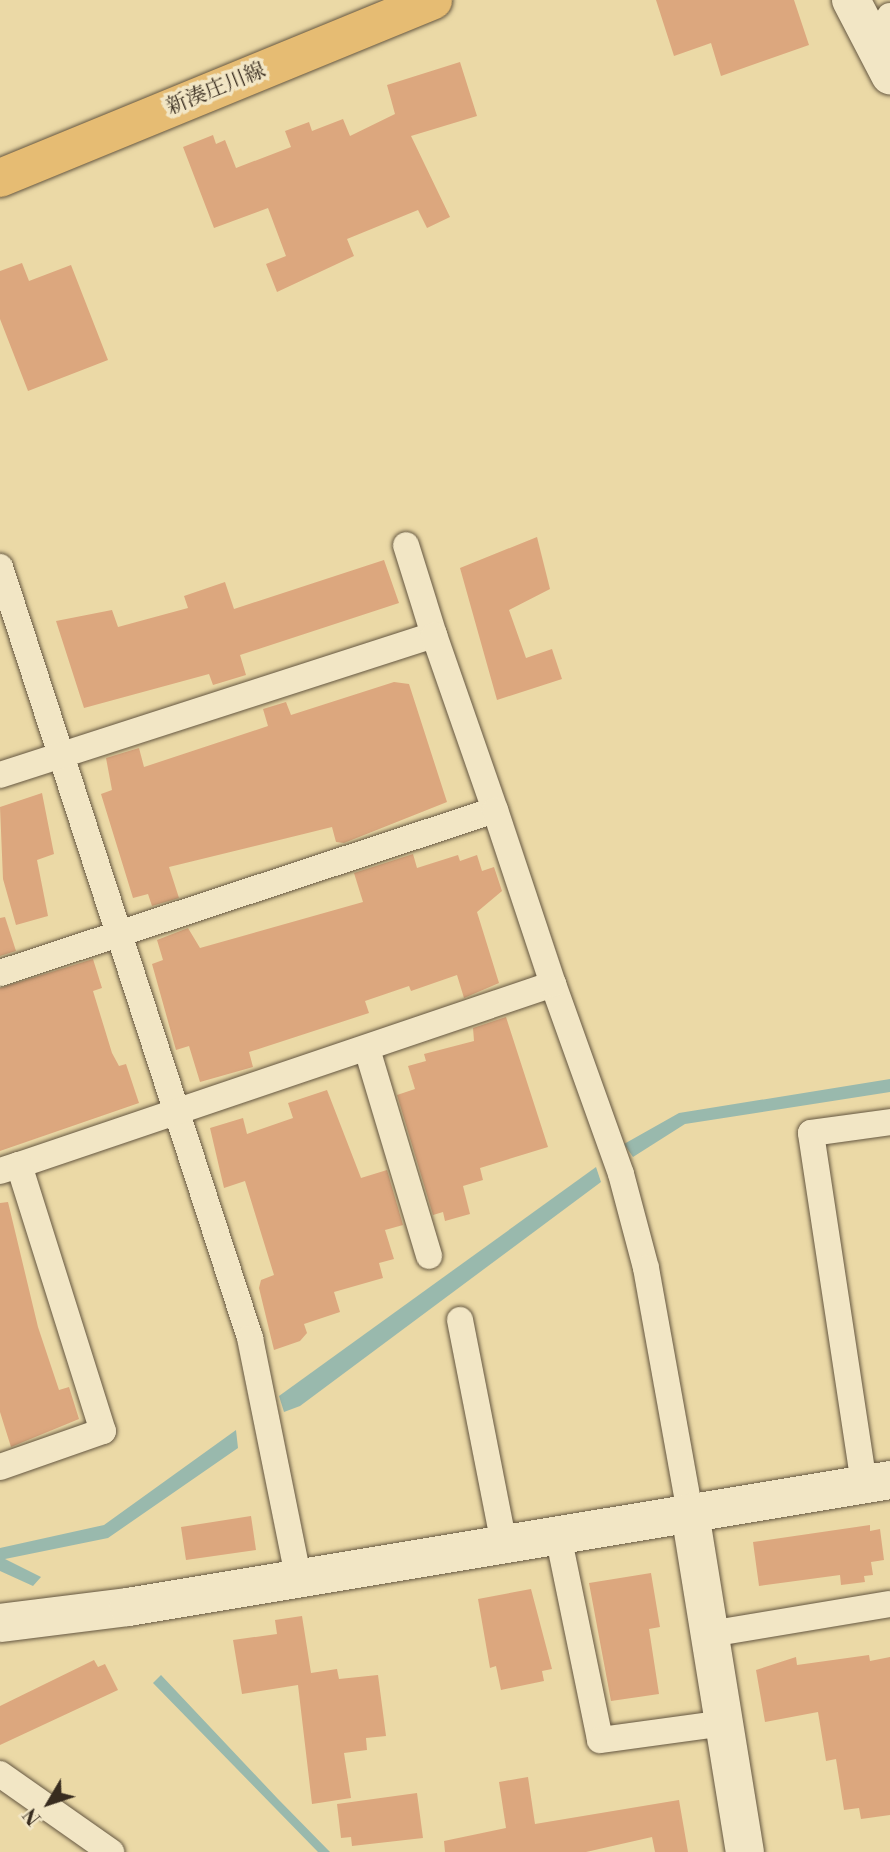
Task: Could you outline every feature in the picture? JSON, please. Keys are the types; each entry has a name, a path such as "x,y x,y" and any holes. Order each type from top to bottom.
{"main road":[{"name":"新湊庄川線","path":"0,178 433,0"}],"street":[{"path":"851,0 884,44"},
{"path":"405,545 553,984 621,1174 646,1268 690,1513 745,1852"},
{"path":"0,567 123,933 176,1111 250,1338 298,1577"},
{"path":"0,775 434,635"},
{"path":"0,973 495,810"},
{"path":"0,1467 103,1431 9,1168 553,984"},
{"path":"367,1049 429,1256"},
{"path":"0,1623 877,1482 811,1133 890,1122"},
{"path":"460,1320 504,1544"},
{"path":"558,1535 600,1740 724,1723"},
{"path":"710,1634 890,1604"},
{"path":"0,1774 111,1852"}],"shaded area":[{"path":"890,1079 890,1092 685,1124 633,1157 624,1144 679,1113"},
{"path":"596,1167 601,1182 300,1406 284,1412 279,1396"},
{"path":"236,1430 238,1448 108,1538 5,1559 41,1577 33,1586 0,1571 0,1548 104,1525"},
{"path":"161,1675 330,1852 318,1852 153,1683"}],"building":[{"path":"656,0 794,0 809,45 721,76 711,43 674,56"},
{"path":"460,62 477,116 411,136 450,217 427,228 418,210 347,239 354,256 277,292 266,264 286,256 268,208 214,228 183,147 213,135 216,144 225,140 236,168 291,147 285,131 309,122 312,131 343,119 350,136 395,114 387,85"},
{"path":"22,263 29,281 71,265 108,360 28,391 0,319 0,271"},
{"path":"537,537 550,589 509,610 526,658 552,649 562,679 497,700 460,568"},
{"path":"384,560 399,603 240,655 246,675 213,685 209,674 84,708 56,621 112,610 118,627 188,608 184,596 225,582 234,609"},
{"path":"394,682 409,684 447,802 344,843 336,842 332,827 169,867 179,898 152,906 148,894 133,898 101,794 112,790 106,758 139,748 144,767 268,726 263,709 286,702 291,715"},
{"path":"42,793 54,854 37,860 48,916 16,925 3,879 0,807"},
{"path":"413,854 417,868 458,855 460,861 477,855 482,871 494,867 502,891 477,912 499,983 464,998 457,975 411,991 409,986 365,1001 369,1013 249,1052 253,1067 200,1082 189,1046 176,1050 152,964 163,960 157,940 188,928 200,948 363,902 354,873"},
{"path":"5,917 16,951 0,956 0,918"},
{"path":"93,959 102,988 93,991 112,1053 119,1066 126,1064 139,1103 0,1151 0,988"},
{"path":"506,1017 548,1147 480,1168 483,1180 463,1186 470,1214 445,1221 443,1212 433,1215 397,1095 415,1089 408,1066 426,1061 424,1054 474,1041 473,1028"},
{"path":"327,1090 361,1178 387,1170 403,1225 385,1230 394,1259 379,1263 383,1278 334,1292 340,1312 304,1324 307,1333 300,1341 274,1350 259,1288 261,1280 274,1275 245,1181 224,1188 210,1128 243,1118 247,1134 293,1118 288,1103"},
{"path":"8,1202 38,1327 59,1390 69,1387 79,1419 11,1447 0,1412 0,1203"},
{"path":"251,1516 256,1550 186,1560 181,1527"},
{"path":"870,1525 870,1531 880,1529 884,1560 871,1562 873,1575 864,1576 865,1582 841,1585 840,1575 759,1586 753,1542"},
{"path":"651,1573 660,1627 649,1629 659,1694 611,1701 589,1583"},
{"path":"531,1589 552,1669 542,1671 544,1681 501,1690 496,1666 490,1668 478,1599"},
{"path":"302,1616 311,1673 337,1669 339,1679 378,1675 386,1736 366,1738 367,1750 344,1753 351,1798 312,1804 298,1685 242,1694 233,1640 277,1634 275,1620"},
{"path":"869,1655 870,1661 890,1657 890,1815 861,1819 859,1808 844,1810 836,1759 826,1761 818,1712 765,1722 756,1670 796,1657 797,1665"},
{"path":"94,1660 98,1667 105,1664 118,1690 0,1745 0,1706"},
{"path":"528,1777 535,1824 679,1800 688,1852 655,1852 652,1837 586,1852 445,1852 444,1841 506,1828 499,1782"},
{"path":"417,1793 423,1838 352,1846 351,1837 341,1838 337,1804"}]}
